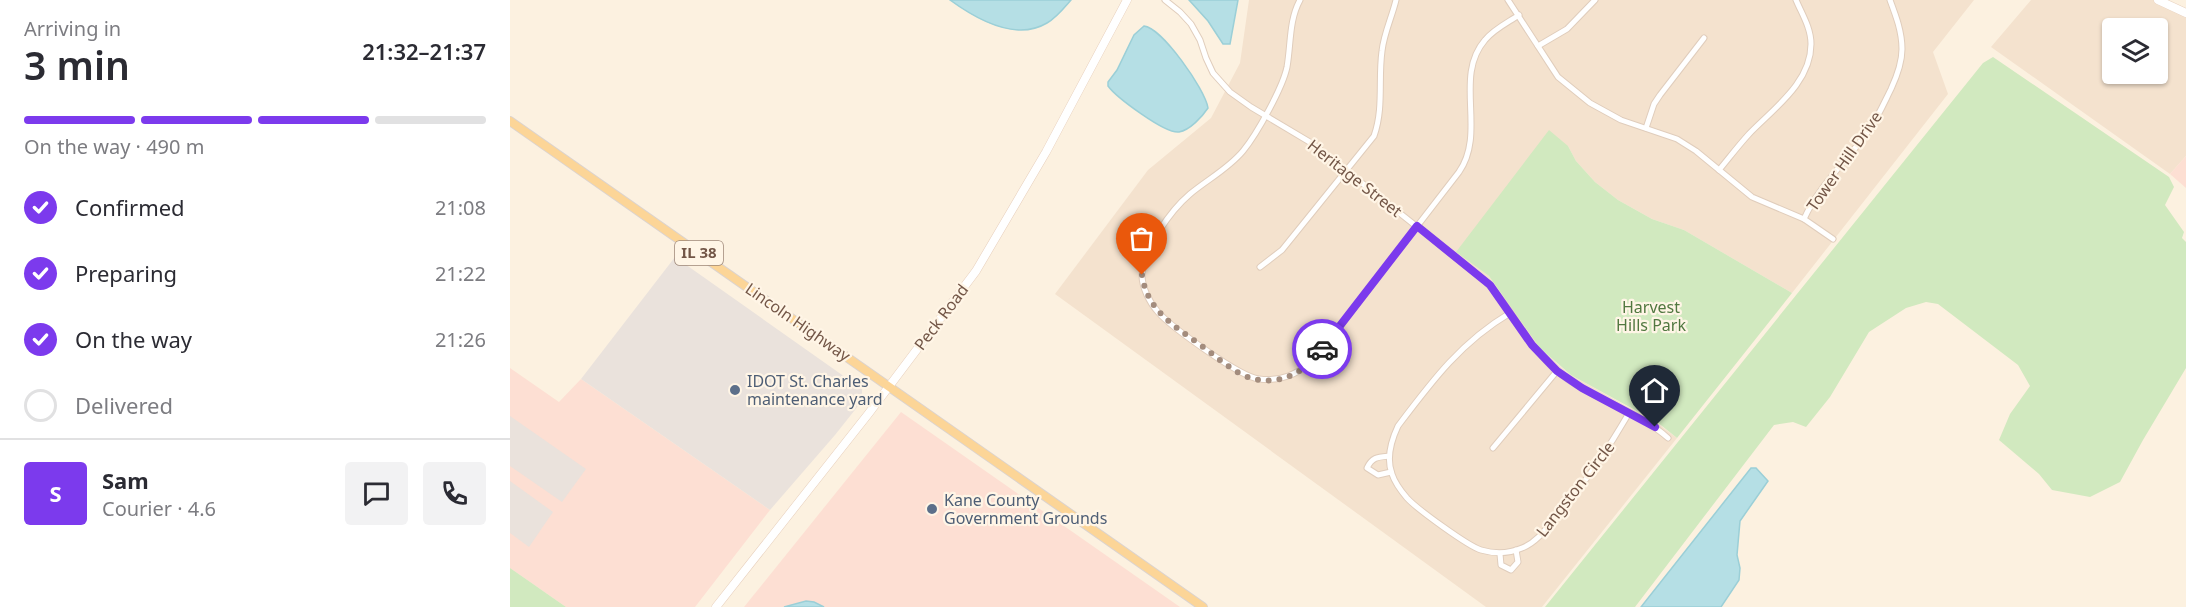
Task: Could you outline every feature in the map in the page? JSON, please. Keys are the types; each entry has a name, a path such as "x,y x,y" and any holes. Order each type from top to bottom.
{"main road":[{"name":"Lincoln Highway","path":"510,121 1203,607"}],"street":[{"name":"Peck Road","path":"716,607 953,302 986,254 1046,152 1127,0"},
{"name":"Heritage Street","path":"1165,0 1191,24 1213,73 1223,85 1237,97 1313,144 1485,280 1532,345 1557,371 1582,388 1655,427 1668,438"},
{"path":"1300,0 1292,20 1285,75 1258,131 1230,166 1201,185 1178,206 1150,245 1142,275 1144,287 1152,305 1162,316 1248,377 1272,380 1286,378 1300,372 1313,361 1463,166 1468,156 1472,132 1471,72 1475,56 1488,36 1519,15"},
{"path":"1260,267 1282,250 1374,136 1379,122 1381,101 1382,50 1396,0"},
{"path":"1508,0 1558,77 1590,103 1612,116 1677,139 1752,196 1804,219 1833,239"},
{"path":"1538,46 1567,28 1595,0"},
{"path":"1719,170 1744,139 1780,105 1797,84 1807,66 1811,43 1809,31 1796,0"},
{"name":"Tower Hill Drive","path":"1804,219 1816,195 1870,129 1881,112 1896,78 1901,59 1902,42 1898,21 1890,0"},
{"path":"2158,0 2186,13"},
{"path":"1646,128 1651,110 1660,95 1704,38"},
{"path":"1510,313 1476,335 1434,378 1398,426 1392,437 1389,456 1391,472 1398,487 1408,499 1435,520 1479,550 1500,554 1501,566 1511,570 1518,562 1516,550"},
{"path":"1493,448 1557,371"},
{"name":"Langston Circle","path":"1500,554 1523,548 1536,540 1599,463 1629,413"},
{"path":"1389,456 1377,457 1370,461 1367,468 1378,475 1391,472"}],"shaded area":[{"path":"1249,0 1974,0 1933,52 1948,94 1792,293 1684,230 1652,219 1618,200 1595,182 1576,161 1568,146 1457,252 1489,276 1541,348 1561,367 1571,375 1657,423 1677,438 1542,607 1486,607 1055,294 1148,170 1211,118 1240,63"},
{"path":"2031,0 2155,0 2186,16 2186,156 2170,174 1991,47"},
{"path":"2186,156 2186,188 2170,174"},
{"path":"675,257 862,389 862,401 770,510 581,379"},
{"path":"510,368 559,402 581,379 770,510 695,607 566,607 510,568"},
{"name":"Kane County Government Grounds","path":"901,412 1180,607 744,607"},
{"path":"510,416 586,469 562,502 510,466"},
{"path":"510,481 553,512 529,547 510,533"}],"green space":[{"path":"1993,57 2169,177 2174,187 2165,205 2184,232 2182,238 2186,242 2186,368 2120,482 2090,497 2052,490 2039,474 1999,440 2010,414 2030,386 2018,365 1938,304 1926,302 1906,308 1869,332 1830,397 1806,427 1793,422 1774,425 1635,607 1545,607 1983,63"},
{"name":"Harvest Hills Park","path":"1549,130 1568,146 1576,161 1595,182 1618,200 1652,219 1684,230 1792,293 1677,438 1657,422 1571,375 1540,348 1489,276 1456,252"},
{"path":"510,568 566,607 510,607"}],"water":[{"path":"950,0 1071,0 1057,16 1047,23 1022,30 996,26 984,21"},
{"path":"1189,0 1238,0 1230,44 1223,44 1208,21"},
{"path":"1144,26 1152,29 1161,37 1182,61 1205,99 1208,108 1195,123 1183,131 1172,131 1152,121 1130,106 1108,86 1108,82 1117,70 1134,35"},
{"path":"1751,468 1756,468 1768,481 1740,521 1737,555 1740,568 1739,580 1721,607 1641,607"},
{"path":"806,601 824,607 784,607"}],"way so far":[{"path":"1142,275 1144,287 1156,311 1248,377 1272,380 1286,378 1300,372 1322,349"}],"place":[{"name":"IDOT St. Charles maintenance yard","path":"735,390"},
{"name":"Kane County Government Grounds","path":"932,509"}],"route":[{"path":"1322,349 1417,226 1490,285 1532,345 1557,371 1582,388 1655,427"}]}
